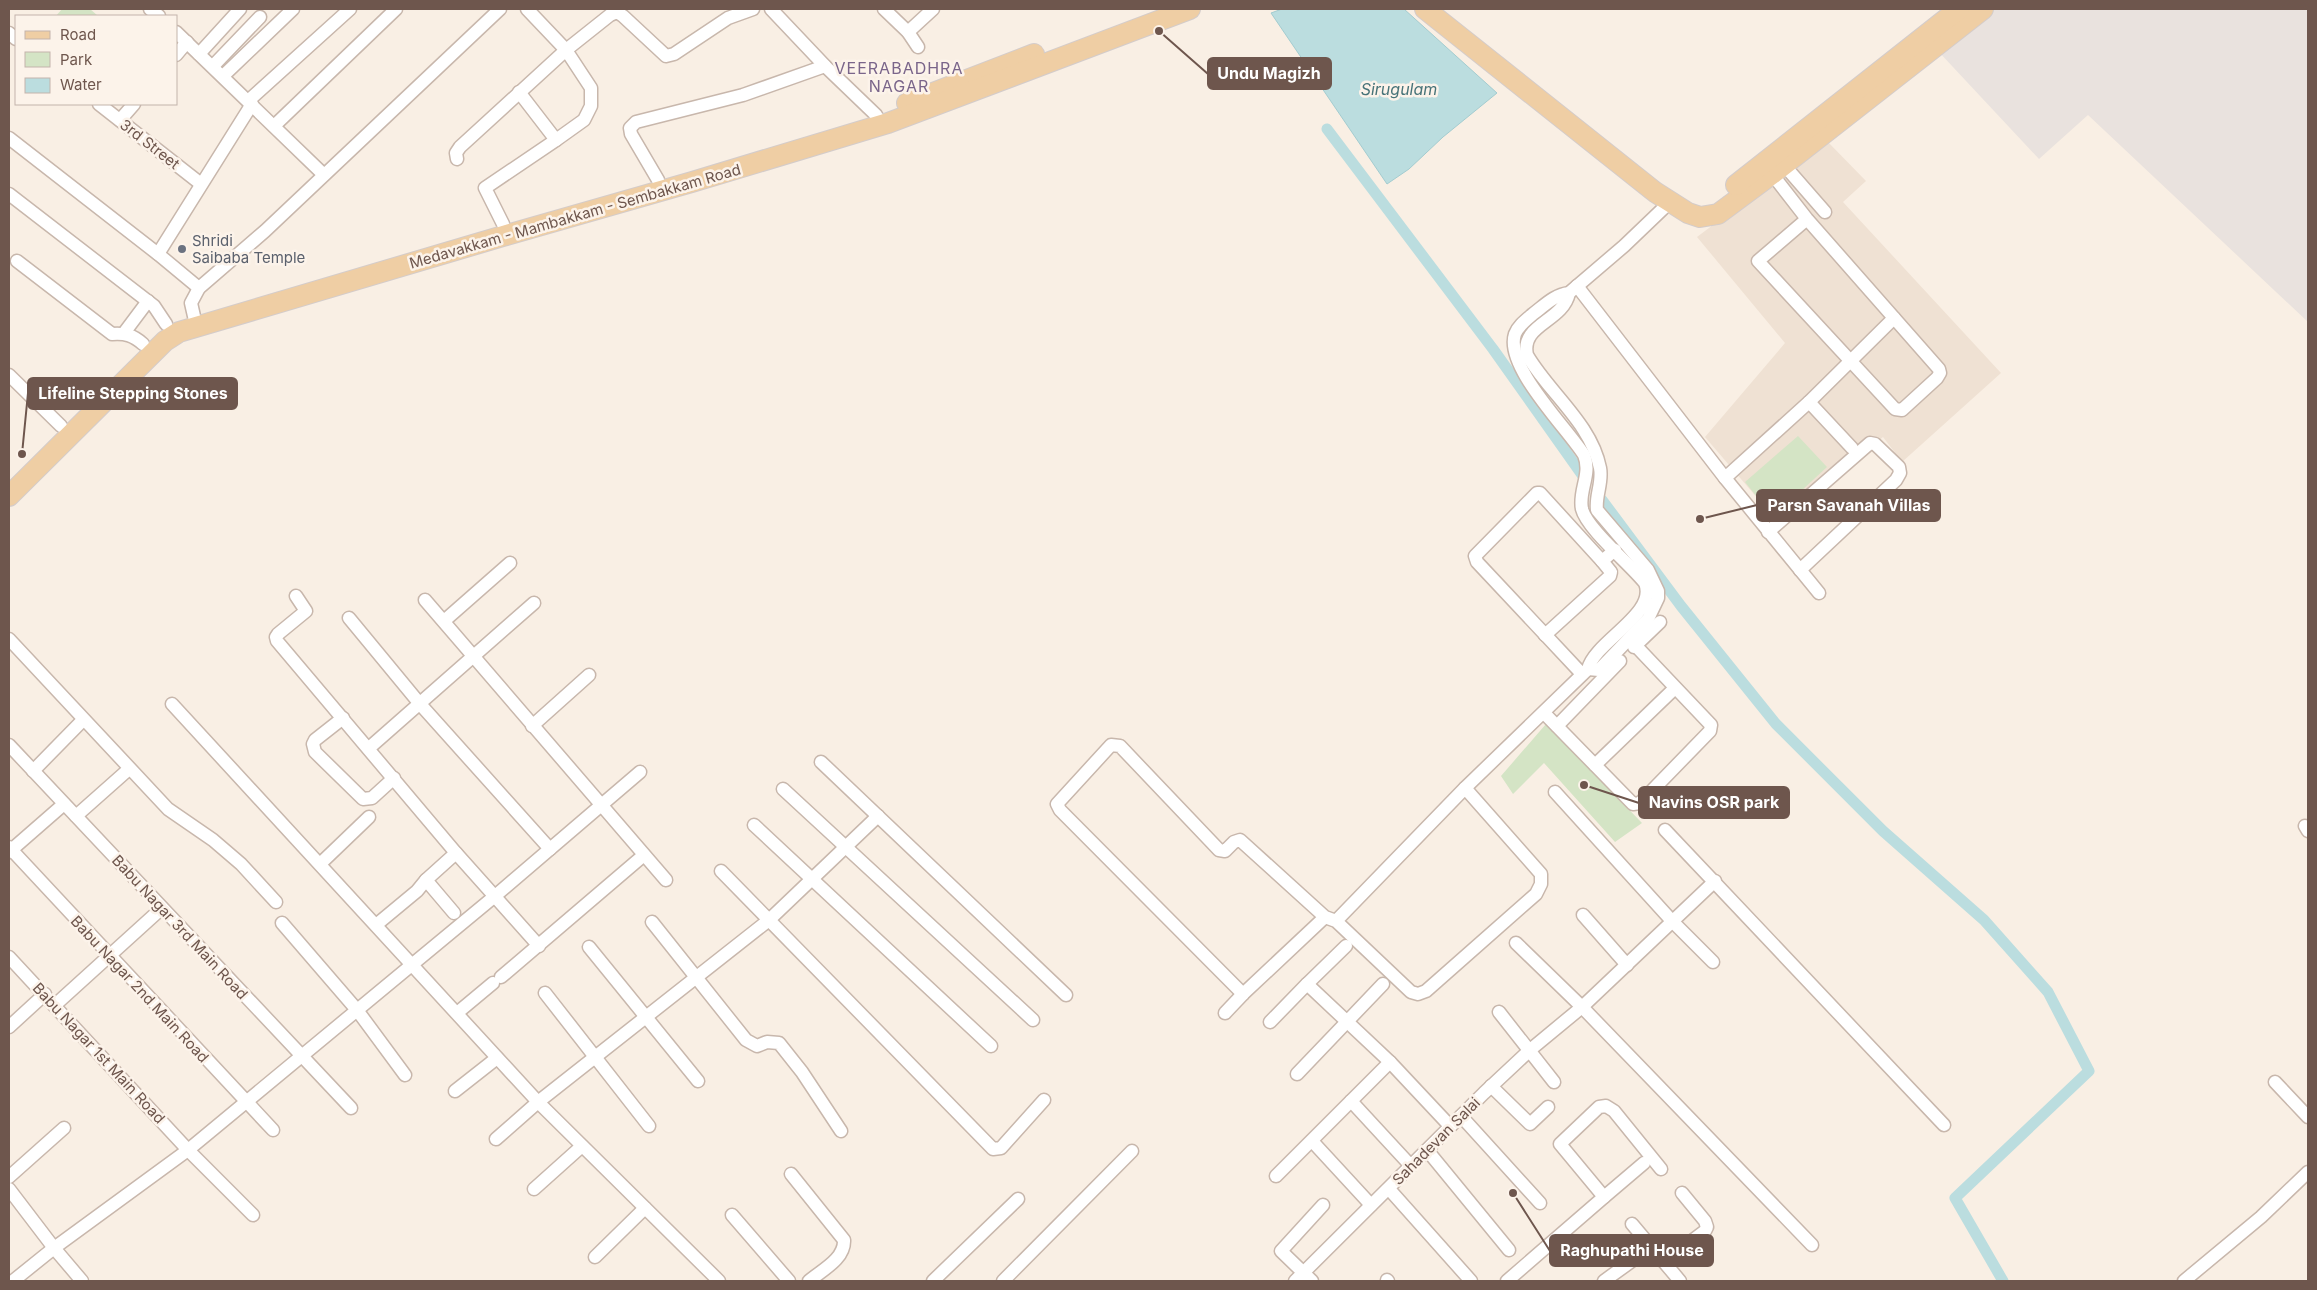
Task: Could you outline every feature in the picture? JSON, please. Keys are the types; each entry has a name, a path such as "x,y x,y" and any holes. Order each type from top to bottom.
{"main road":[{"name":"Medavakkam - Mambakkam - Sembakkam Road","path":"879,120 944,86 1155,9"},
{"name":"Medavakkam - Mambakkam - Sembakkam Road","path":"9,496 61,426 143,344 166,324 194,319 690,177 879,120 1190,9"},
{"path":"1425,9 1649,188 1688,213 1700,217 1718,214 1778,170 1983,9"},
{"path":"1443,9 1650,174 1692,202 1701,205 1713,203 1959,9"},
{"name":"Medavakkam - Mambakkam - Sembakkam Road","path":"9,480 38,457 165,341 194,319 502,224 658,180 690,177"}],"street":[{"path":"199,54 240,9"},
{"path":"223,76 293,9"},
{"path":"158,254 250,102 350,9"},
{"path":"274,126 396,9"},
{"path":"194,319 191,303 199,288 265,231 323,174 500,9"},
{"path":"502,224 484,188 584,120 590,106 591,88 566,50 527,9"},
{"path":"457,159 456,153 460,147 566,50 610,15 619,11 666,56 674,54 723,13 753,9"},
{"path":"771,9 879,120"},
{"path":"884,9 908,32 918,47"},
{"path":"908,32 933,9"},
{"path":"212,66 263,13"},
{"path":"178,34 323,174"},
{"path":"178,53 187,42"},
{"path":"658,180 630,134 630,128 636,122 743,95 825,66"},
{"path":"519,92 556,140"},
{"name":"3rd Street","path":"100,105 201,184"},
{"path":"120,120 133,105"},
{"path":"9,138 199,288"},
{"path":"1778,170 1825,212"},
{"path":"1778,170 1807,219 1939,369 1940,373 1937,378 1902,410 1898,410 1758,262 1807,219"},
{"path":"9,194 148,301 154,306 166,324"},
{"path":"1545,635 1610,576 1611,572 1540,493 1478,550 1475,556 1477,562 1545,635 1585,671 1599,670 1648,620 1651,603 1646,577 1597,510 1601,471 1530,371 1514,354 1514,336 1519,328 1558,294 1573,290 1624,246 1670,202"},
{"path":"17,261 112,334 124,333 135,336 143,344"},
{"path":"1530,371 1526,349 1530,336 1567,304 1573,290"},
{"path":"1573,290 1819,593"},
{"path":"124,333 148,301"},
{"path":"1725,478 1809,402 1894,318"},
{"path":"1519,328 1530,336"},
{"path":"9,376 61,426"},
{"path":"1809,402 1852,448"},
{"path":"1768,532 1870,443 1875,444 1899,467 1900,473 1896,480 1800,570"},
{"path":"1590,453 1582,500 1584,516 1615,550 1646,577"},
{"path":"1584,516 1597,510"},
{"path":"1602,561 1615,550"},
{"path":"444,621 510,563"},
{"path":"296,596 306,611 276,637 456,853 539,946"},
{"path":"425,600 600,806 666,880"},
{"path":"369,748 534,603"},
{"path":"1225,1013 1243,994 1330,919 1544,713 1585,671 1590,659 1651,603"},
{"path":"349,618 420,704 550,849"},
{"path":"1557,726 1660,622"},
{"path":"9,639 168,809 213,840 241,864 276,902"},
{"path":"1612,639 1621,648"},
{"path":"1544,713 1633,804 1640,803 1652,793 1710,731 1711,725 1636,645"},
{"path":"532,726 589,675"},
{"path":"1595,765 1675,688"},
{"path":"172,704 538,1102 719,1281"},
{"path":"343,718 315,740 313,744 315,752 363,799 372,798 394,778"},
{"path":"33,771 83,720"},
{"name":"Babu Nagar 3rd Main Road","path":"9,745 351,1108"},
{"path":"1243,994 1060,810 1057,804 1060,799 1111,745 1120,746 1219,850 1225,850 1234,842 1240,840 1411,992 1418,994 1426,991 1536,894 1541,884 1541,874 1465,788"},
{"path":"821,762 1066,996"},
{"path":"76,816 129,769"},
{"path":"9,1278 13,1281 54,1248 188,1150 495,896 640,772"},
{"path":"783,789 1034,1020"},
{"path":"1556,792 1672,921 1713,962"},
{"path":"10,850 64,804"},
{"path":"496,1139 538,1102 769,920 878,816"},
{"path":"320,864 369,817"},
{"path":"754,825 990,1046"},
{"path":"1665,830 1944,1125"},
{"name":"Babu Nagar 2nd Main Road","path":"10,850 273,1130"},
{"path":"376,925 417,891 426,880 456,853"},
{"path":"457,1013 539,946 644,855"},
{"path":"721,871 993,1149 1000,1148 1044,1100"},
{"path":"426,880 454,913"},
{"name":"Sahadevan Salai","path":"1304,1278 1371,1205 1491,1086 1530,1050 1582,1007 1715,881"},
{"path":"55,1005 162,908"},
{"path":"1583,915 1627,965"},
{"path":"652,922 751,1044 757,1046 772,1041 779,1044 802,1072 841,1131"},
{"path":"282,923 357,1010 405,1075"},
{"path":"1516,943 1582,1007 1812,1245"},
{"path":"589,946 698,1081"},
{"path":"1270,1022 1346,946"},
{"name":"Babu Nagar 1st Main Road","path":"9,957 188,1150 253,1215"},
{"path":"1307,984 1390,1062 1450,1126"},
{"path":"1297,1074 1383,984"},
{"path":"546,993 649,1126"},
{"path":"9,1027 45,994"},
{"path":"1499,1012 1554,1082"},
{"path":"455,1091 497,1058"},
{"path":"1276,1176 1390,1062"},
{"path":"2275,1082 2308,1117"},
{"path":"1491,1086 1530,1124 1548,1107"},
{"path":"1351,1101 1411,1166"},
{"path":"1604,1197 1560,1144 1600,1107 1606,1106 1614,1111 1660,1169"},
{"path":"1461,1116 1540,1203"},
{"path":"9,1176 64,1128"},
{"path":"1312,1141 1371,1205"},
{"path":"534,1189 582,1146"},
{"path":"1427,1150 1509,1250"},
{"path":"1004,1281 1132,1151"},
{"path":"1507,1281 1644,1163"},
{"path":"2184,1281 2261,1217 2308,1172"},
{"path":"791,1174 844,1240 844,1248 841,1254 809,1281"},
{"path":"9,1188 54,1248 82,1281"},
{"path":"1389,1189 1471,1281"},
{"path":"1664,1262 1705,1231 1707,1227 1705,1221 1682,1193"},
{"path":"933,1281 1018,1199"},
{"path":"1304,1278 1277,1255 1322,1206"},
{"path":"595,1256 645,1208"},
{"path":"732,1215 790,1281"},
{"path":"1632,1224 1677,1280"},
{"path":"1604,1281 1651,1247"}],"shaded area":[{"path":"1985,9 2308,9 2308,322 2088,115 2039,159 1938,51"},
{"path":"1826,140 1866,181 1843,202 2001,373 1902,462 1883,437 1838,473 1783,528 1705,437 1785,343 1697,237"}],"green space":[{"path":"62,9 90,9 97,15 57,15"},
{"path":"1798,436 1827,467 1773,517 1745,482"},
{"path":"1546,724 1642,823 1615,842 1544,763 1513,794 1501,776"}],"water":[{"name":"Sirugulam","path":"1282,9 1404,9 1497,93 1443,137 1409,169 1387,184 1271,13"}],"waterway":[{"path":"1327,129 1493,349 1583,476"},
{"path":"1602,500 1681,606 1776,724 1883,831 1984,920 2048,992 2089,1071 1955,1198 2003,1281"}],"place":[{"name":"Undu Magizh","path":"1159,31"},
{"name":"Shridi Saibaba Temple","path":"182,249"},
{"name":"Lifeline Stepping Stones","path":"22,454"},
{"name":"Parsn Savanah Villas","path":"1700,519"},
{"name":"Navins OSR park","path":"1584,785"},
{"name":"Raghupathi House","path":"1513,1193"}],"district":[{"name":"VEERABADHRA NAGAR","path":"899,77"}]}
